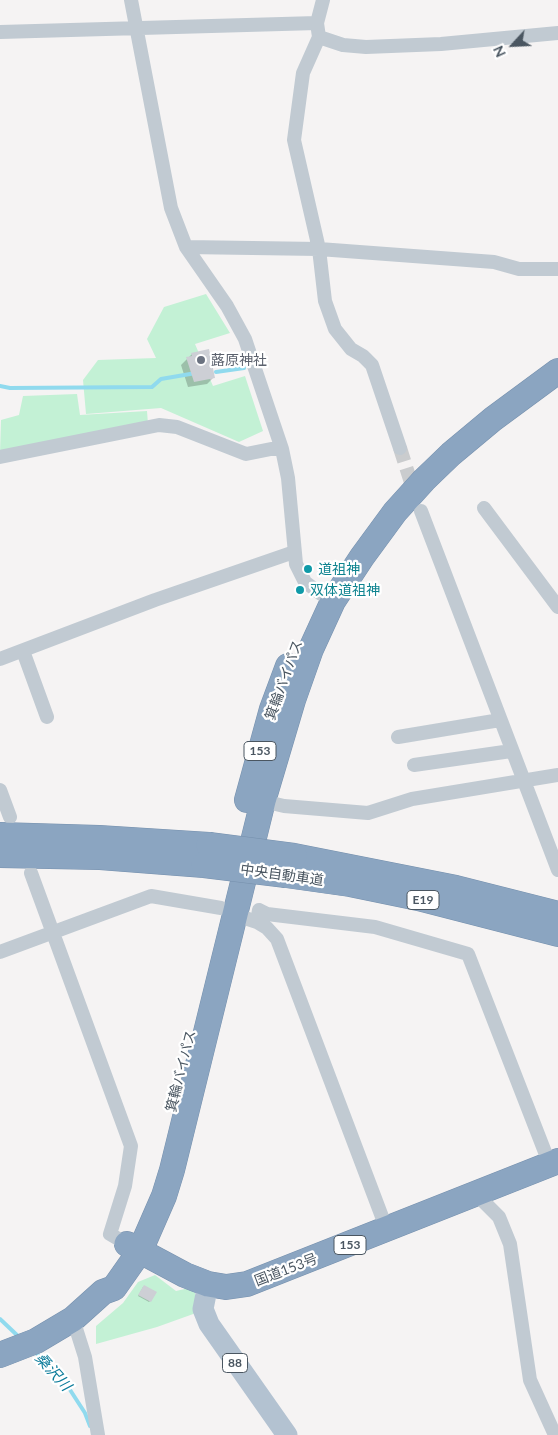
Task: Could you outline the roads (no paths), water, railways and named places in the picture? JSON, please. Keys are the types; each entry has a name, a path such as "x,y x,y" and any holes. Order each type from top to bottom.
{"highway":[{"name":"箕輪バイパス","path":"238,915 272,709 303,626 347,548 385,498 436,446 558,352"},
{"name":"箕輪バイパス","path":"133,1248 164,1196 238,915 263,801 311,649 333,601 362,556 395,512 451,454 493,418 558,371"},
{"name":"中央自動車道","path":"5,826 456,888 558,914"},
{"name":"中央自動車道","path":"0,855 100,857 207,855"},
{"name":"中央自動車道","path":"290,865 350,884 418,898 558,934"},
{"name":"国道153号","path":"133,1248 208,1284 235,1286 263,1280 554,1163"},
{"name":"153","path":"19,1348 73,1319 103,1292 114,1288 133,1248"}],"main road":[{"name":"88","path":"208,1284 203,1309 208,1324 287,1435"}],"street":[{"path":"131,0 171,208 186,248 227,306 245,339 282,449 288,478 296,564 305,582 322,594"},
{"path":"323,0 317,23 318,37 303,73 294,140 319,249 325,301 335,329 352,349 363,356 372,366 400,448"},
{"path":"0,32 317,23"},
{"path":"318,37 343,45 366,47 441,44 558,33"},
{"path":"186,248 319,249 484,261 519,269 558,269"},
{"path":"0,457 159,425 177,427 246,454 271,449 282,449"},
{"path":"484,508 558,608"},
{"path":"421,512 557,866"},
{"path":"0,659 156,600 294,552"},
{"path":"23,650 47,717"},
{"path":"398,736 500,720"},
{"path":"414,766 512,751"},
{"path":"263,801 284,806 368,813 412,799 558,775"},
{"path":"0,790 5,826"},
{"path":"31,872 131,1146 125,1186 110,1234 133,1248"},
{"path":"0,952 151,896 238,915 267,928 277,939 387,1230"},
{"path":"238,915 259,910 267,914 375,927 468,954 554,1163"},
{"path":"476,1194 498,1217 510,1244 530,1380 555,1435"},
{"path":"73,1319 84,1357 98,1435"}],"waterway":[{"path":"216,372 244,368"},
{"path":"0,386 10,388 152,387 161,379 196,373"},
{"name":"桑沢川","path":"0,1319 19,1337"},
{"name":"桑沢川","path":"35,1352 63,1379 85,1413 90,1426"}],"tunnel":[{"path":"400,448 415,495"}],"place":[{"name":"蕗原神社","path":"201,360"},
{"name":"道祖神","path":"308,569"},
{"name":"双体道祖神","path":"300,590"}]}
